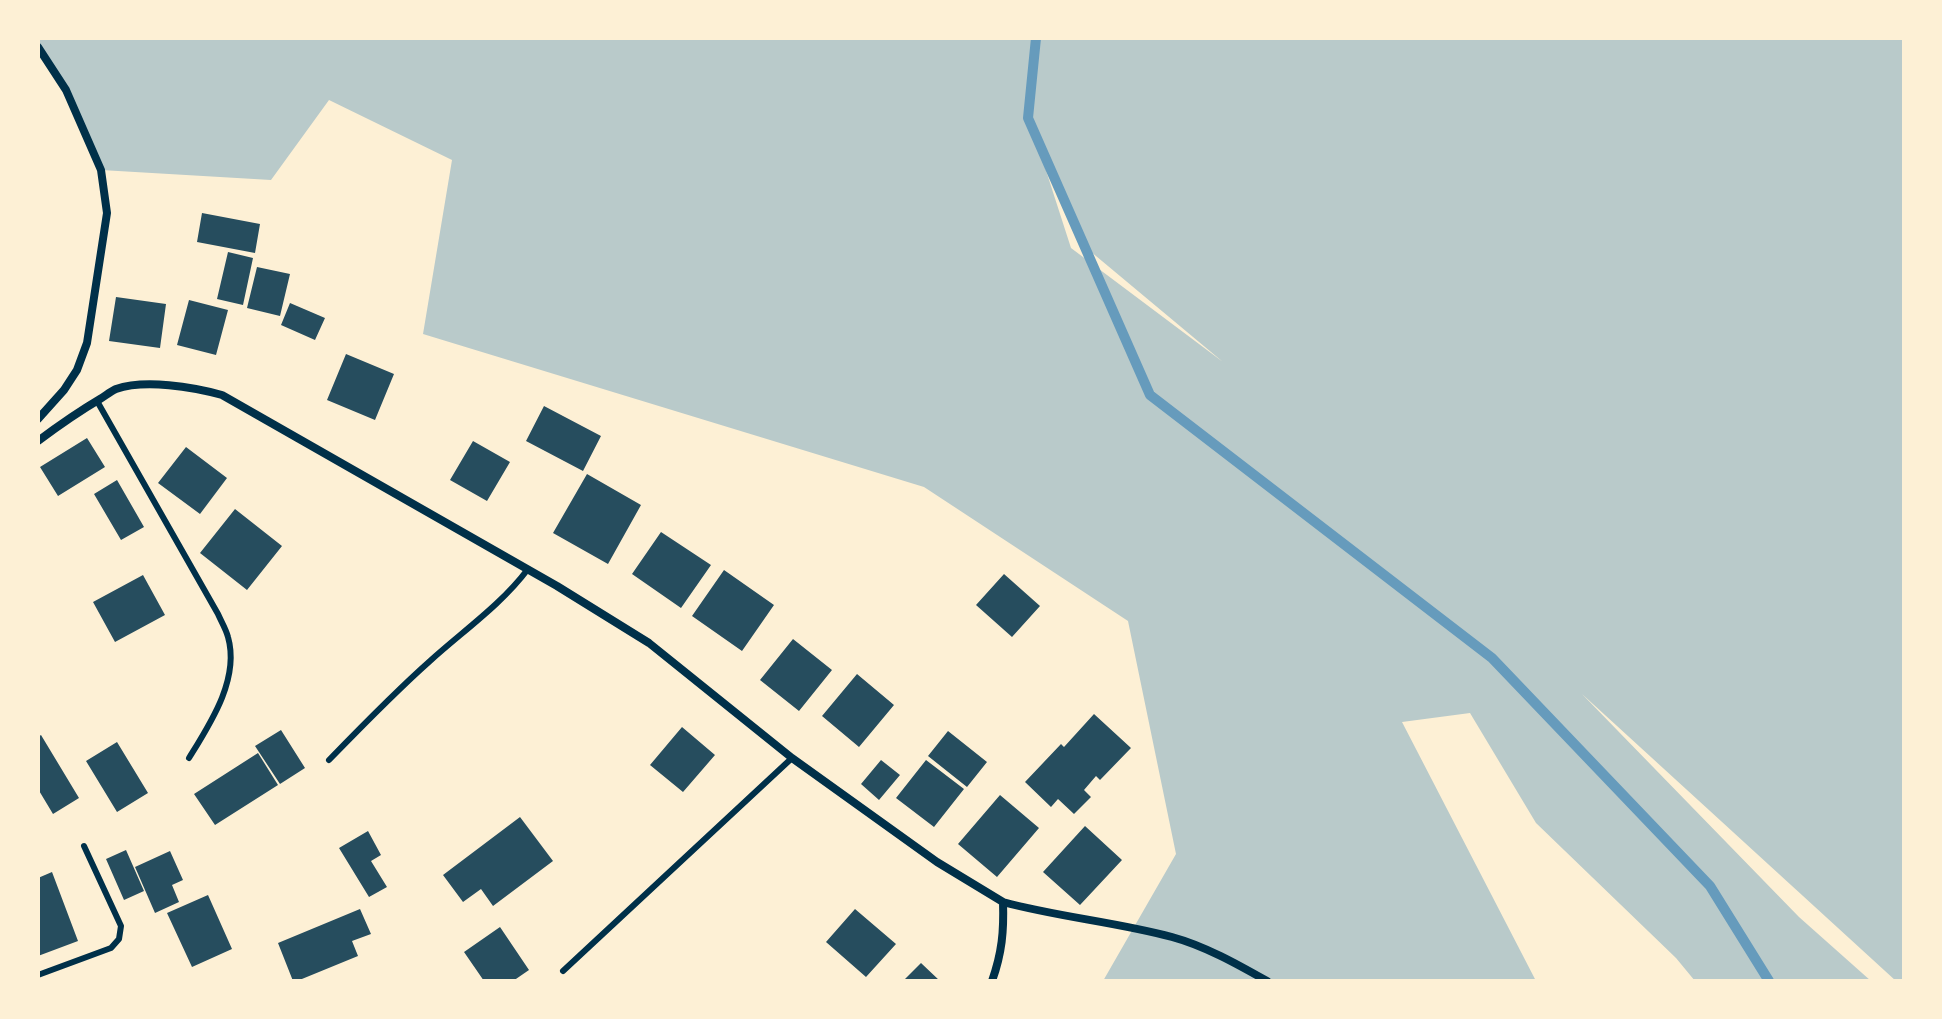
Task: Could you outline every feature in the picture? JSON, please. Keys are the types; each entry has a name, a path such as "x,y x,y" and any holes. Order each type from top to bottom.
{"street":[{"path":"38,47 66,90 101,170 107,213 87,343 77,370 38,419"},
{"path":"38,441 117,389 194,387 222,395 528,569 649,643 792,758 937,862 1003,902 1176,938 1236,963 1267,981"},
{"path":"992,981 1004,933 1003,902"}],"lane":[{"path":"97,401 218,614 228,637 232,665 216,715 189,758"},
{"path":"329,760 371,716 503,598 528,569"},
{"path":"563,971 792,758"},
{"path":"38,975 111,948 119,939 121,926 84,846"}],"shaded area":[{"path":"38,38 1904,38 1904,981 1896,981 1582,694 1799,917 1871,981 1695,981 1676,958 1536,823 1470,713 1402,722 1536,981 1103,981 1176,854 1128,621 924,487 423,334 452,160 329,100 271,180 101,170 66,90 38,48","holes":["1042,151 1084,246 1223,362 1071,248"]}],"building":[{"path":"202,213 260,224 255,253 197,242"},
{"path":"228,252 253,258 243,305 217,299"},
{"path":"257,267 290,274 280,316 247,308"},
{"path":"116,297 166,304 160,348 109,341"},
{"path":"189,300 228,310 216,355 177,345"},
{"path":"290,303 325,318 315,340 281,325"},
{"path":"346,354 394,374 375,420 327,400"},
{"path":"544,406 601,436 583,471 526,441"},
{"path":"87,438 105,467 58,496 40,467"},
{"path":"473,441 510,462 487,501 450,480"},
{"path":"186,447 227,478 200,514 158,483"},
{"path":"587,474 641,505 608,564 553,533"},
{"path":"117,480 144,527 121,540 94,494"},
{"path":"235,509 282,546 247,590 200,553"},
{"path":"661,532 711,565 681,608 632,574"},
{"path":"724,570 774,605 742,651 692,616"},
{"path":"1004,574 1040,606 1012,637 976,605"},
{"path":"143,575 165,615 115,642 93,602"},
{"path":"793,639 832,670 799,711 760,680"},
{"path":"857,674 894,705 859,747 822,716"},
{"path":"1094,714 1131,748 1100,780 1096,776 1084,790 1091,797 1074,814 1058,799 1051,807 1025,782 1061,744 1064,747"},
{"path":"682,727 715,755 683,792 650,765"},
{"path":"281,730 305,768 280,784 255,746"},
{"path":"948,731 987,762 967,787 928,756"},
{"path":"41,735 79,798 53,814 38,789 38,737"},
{"path":"117,742 148,793 117,812 86,761"},
{"path":"258,753 278,785 215,825 194,794"},
{"path":"881,760 900,775 879,800 861,784"},
{"path":"926,760 964,789 934,827 896,798"},
{"path":"1000,795 1039,828 997,877 958,844"},
{"path":"520,817 553,861 493,906 481,889 463,902 443,875"},
{"path":"1085,826 1122,860 1080,905 1043,872"},
{"path":"368,831 381,855 371,861 387,887 369,897 339,848"},
{"path":"126,850 144,891 124,900 106,859"},
{"path":"170,851 183,880 172,885 179,902 155,913 135,867"},
{"path":"52,872 78,941 38,956 38,878"},
{"path":"208,895 232,949 192,967 167,913"},
{"path":"360,909 371,934 352,941 358,956 293,981 278,943"},
{"path":"855,909 896,944 866,977 826,942"},
{"path":"500,927 529,970 513,981 484,981 464,952"},
{"path":"921,963 940,981 903,981"}],"waterway":[{"path":"1036,38 1028,118 1150,395 1492,658 1710,886 1769,981"}]}
